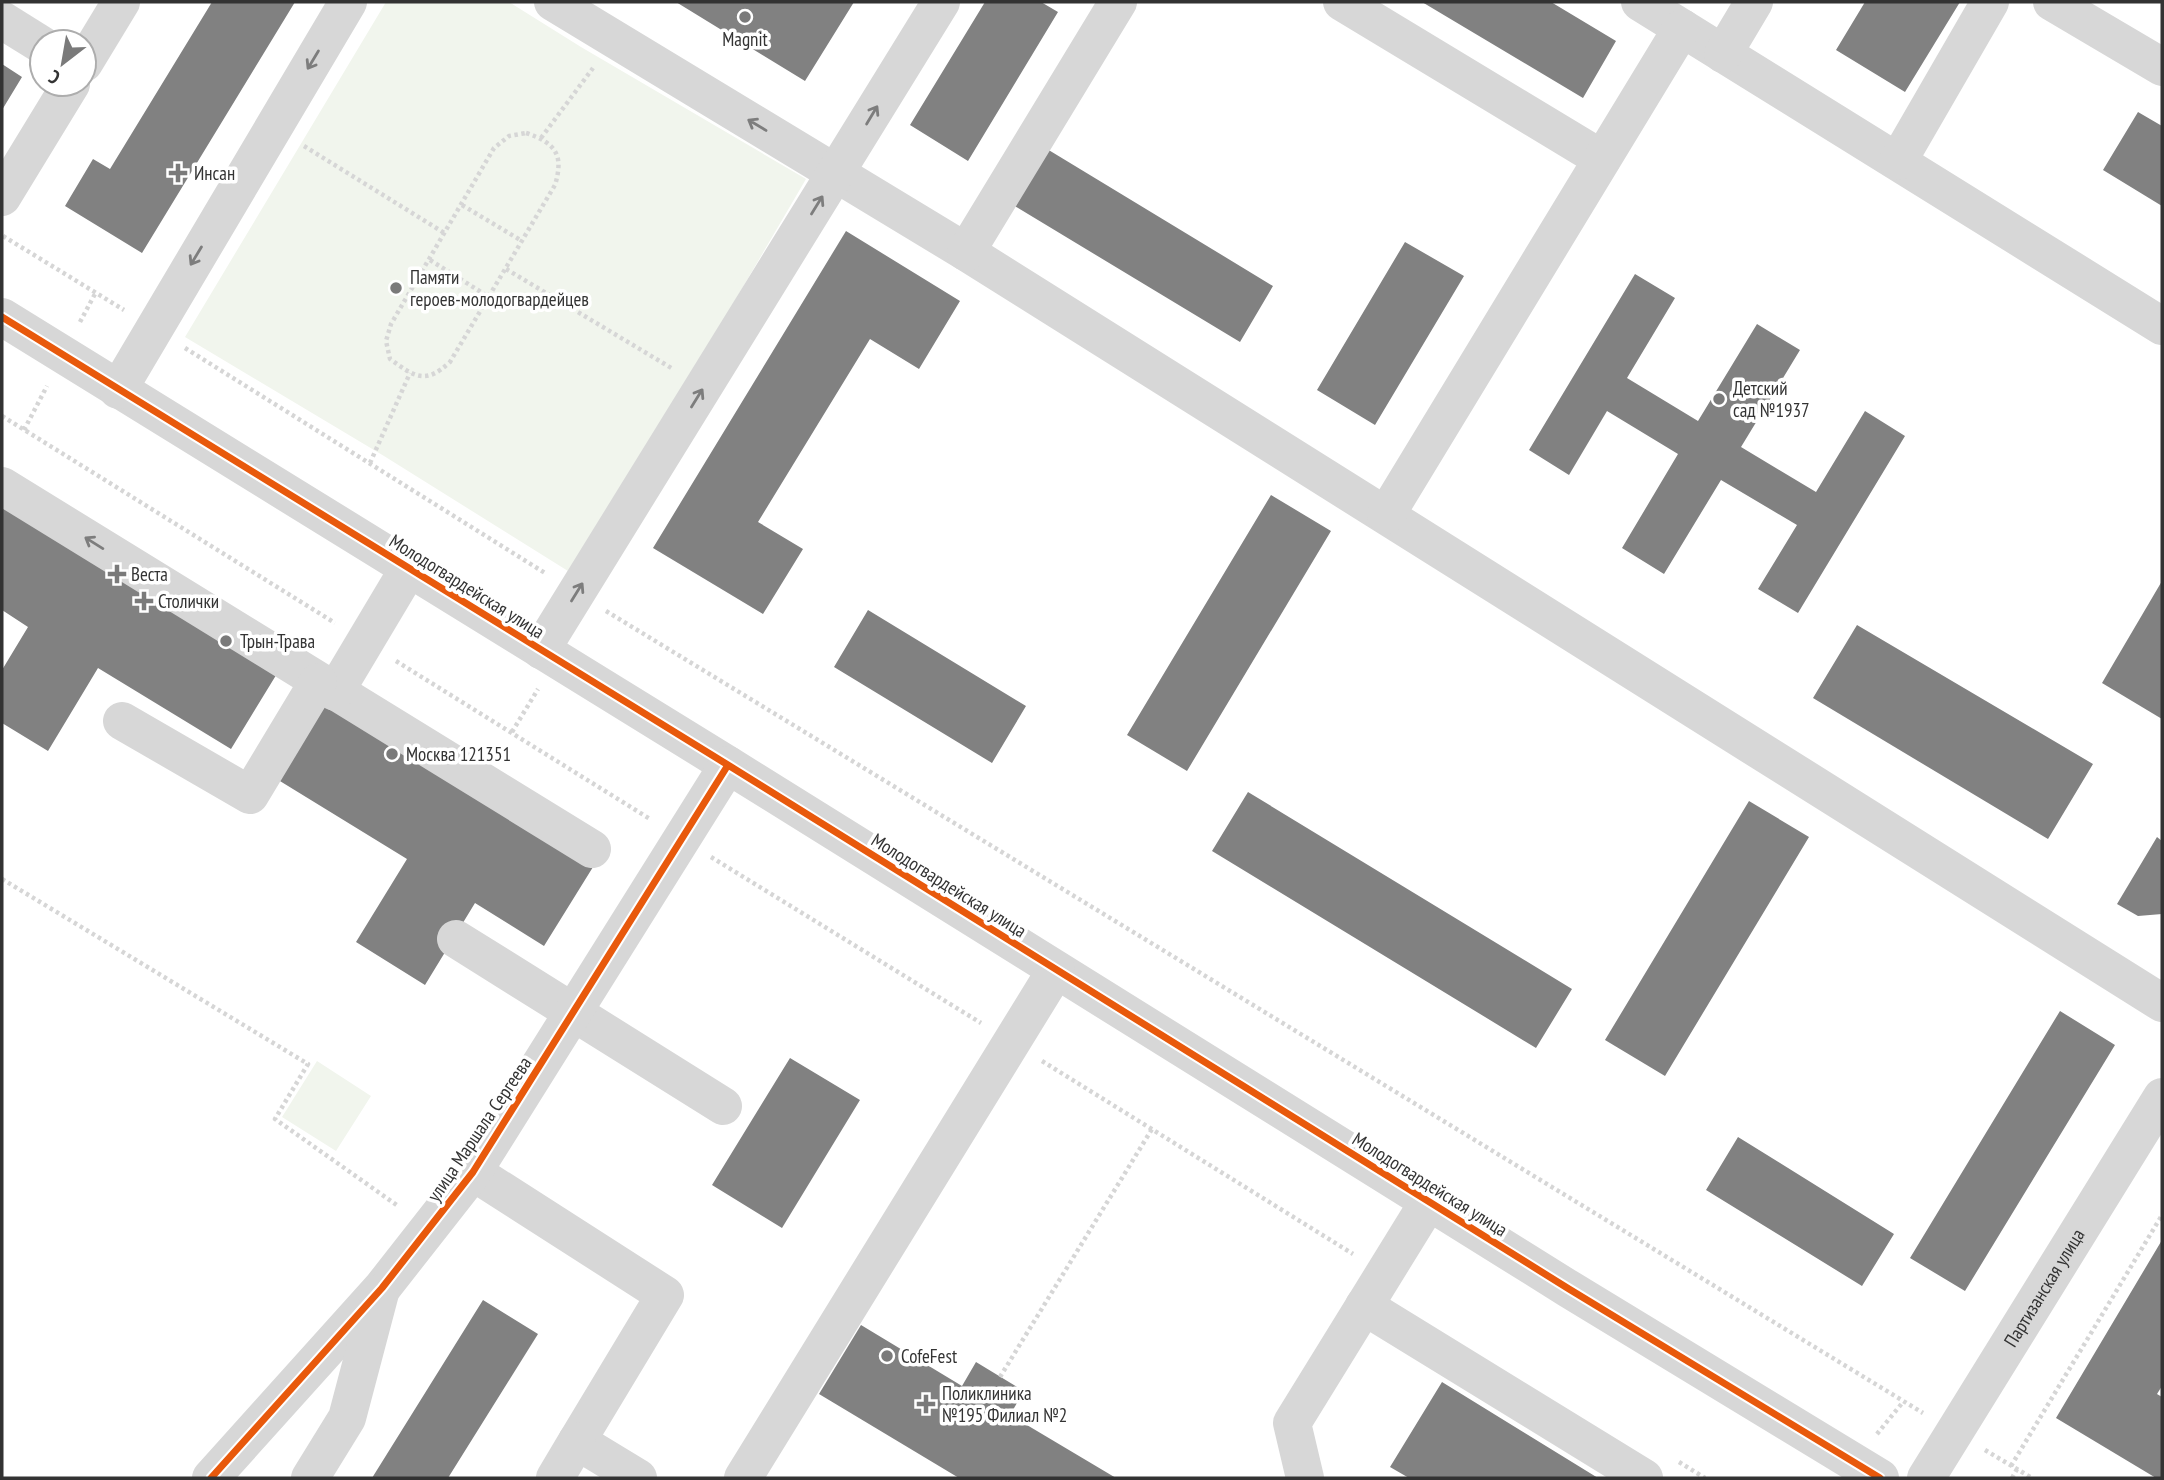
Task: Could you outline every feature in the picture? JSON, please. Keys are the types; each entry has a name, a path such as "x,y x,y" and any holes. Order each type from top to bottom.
{"street":[{"path":"98,41 121,2"},
{"path":"118,390 348,2"},
{"path":"553,2 966,252 2162,1003"},
{"path":"541,650 941,2"},
{"path":"1342,2 1602,159"},
{"path":"1640,2 2162,326"},
{"path":"1723,54 1754,2"},
{"path":"1898,160 1990,2"},
{"path":"2052,2 2162,67"},
{"path":"966,252 1108,5"},
{"path":"2,20 28,36"},
{"path":"1386,514 1682,28"},
{"path":"2,197 62,98"},
{"name":"Молодогвардейская улица","path":"4,325 118,390 409,568 1747,1399 1880,1478"},
{"path":"2,486 592,849"},
{"path":"122,721 250,795 327,687 365,642 409,568"},
{"name":"улица Маршала Сергеева","path":"211,1478 382,1288 473,1172 728,765"},
{"path":"456,939 723,1106"},
{"path":"743,1478 1056,970"},
{"name":"Партизанская улица","path":"1926,1478 2162,1097"},
{"path":"473,1172 665,1295 555,1478"},
{"path":"1305,1478 1292,1423 1429,1201"},
{"path":"310,1478 347,1418 382,1288"},
{"path":"1364,1306 1657,1467"},
{"path":"577,1441 638,1478"}],"path":[{"path":"541,138 615,39"},
{"path":"273,127 446,234"},
{"path":"526,132 541,138 554,149 561,166 555,185 450,362 437,373 421,377 410,373 390,359 386,341 391,324 494,148 509,136 526,132"},
{"path":"462,205 522,241"},
{"path":"2,235 576,592 2032,1478"},
{"path":"430,260 489,297"},
{"path":"506,269 704,388"},
{"path":"370,463 410,373"},
{"path":"2,416 1384,1274"},
{"path":"2,878 308,1064 275,1119 429,1229"},
{"path":"1000,1377 1152,1129"},
{"path":"2011,1465 2162,1215"},
{"path":"1657,1467 1704,1478"},
{"path":"2012,1478 2017,1469"}],"shaded area":[{"path":"386,2 509,2 806,179 695,369 568,571 384,456 185,337"},
{"path":"317,1061 371,1096 336,1151 282,1117"}],"building":[{"path":"212,2 295,2 142,253 65,206 93,159 110,169"},
{"path":"676,2 854,2 805,81"},
{"path":"985,2 1041,2 1058,12 968,161 910,125"},
{"path":"1422,2 1551,2 1616,41 1583,98"},
{"path":"1865,2 1960,2 1905,92 1836,50"},
{"path":"2,64 22,77 2,110"},
{"path":"2138,112 2162,126 2162,206 2103,170"},
{"path":"1047,149 1273,286 1240,342 1013,205"},
{"path":"846,231 960,301 919,369 870,339 758,522 803,549 763,614 653,548"},
{"path":"1405,242 1464,276 1375,425 1317,390"},
{"path":"1635,274 1675,298 1627,378 1698,421 1757,324 1800,350 1741,447 1816,492 1865,411 1905,436 1798,613 1758,589 1797,525 1721,480 1664,574 1622,548 1678,454 1607,411 1569,475 1529,450"},
{"path":"1271,495 1331,531 1187,771 1127,735"},
{"path":"2,504 278,672 231,749 98,668 48,751 2,723 2,670 28,627 2,610"},
{"path":"2162,581 2162,719 2102,683"},
{"path":"868,610 1026,706 992,763 834,667"},
{"path":"1857,625 2093,764 2048,839 1813,698"},
{"path":"323,701 593,867 544,946 475,903 425,985 356,942 407,859 275,778"},
{"path":"1248,792 1572,989 1536,1048 1212,851"},
{"path":"1749,801 1809,837 1665,1076 1605,1040"},
{"path":"2157,837 2162,841 2162,914 2138,916 2117,904"},
{"path":"2060,1011 2115,1045 1965,1291 1910,1258"},
{"path":"790,1058 860,1100 782,1228 712,1185"},
{"path":"1738,1137 1894,1234 1862,1286 1706,1190"},
{"path":"2162,1240 2162,1386 2157,1394 2162,1397 2162,1478 2156,1478 2056,1418"},
{"path":"483,1300 538,1334 448,1478 372,1478"},
{"name":"Поликлиника №195 Филиал №2","path":"861,1325 962,1386 976,1362 1024,1391 1010,1415 1116,1478 959,1478 819,1394"},
{"path":"1442,1382 1598,1478 1409,1478 1390,1467"}],"cycle path":[{"path":"2,317 1569,1289 1880,1478"},
{"path":"211,1478 382,1288 473,1172 728,765"}],"place":[{"name":"Magnit","path":"745,17"},
{"name":"Инсан","path":"178,173"},
{"name":"Памяти героев-молодогвардейцев","path":"396,288"},
{"name":"Детский сад №1937","path":"1719,399"},
{"name":"Веста","path":"117,574"},
{"name":"Столички","path":"144,601"},
{"name":"Трын-Трава","path":"226,641"},
{"name":"Москва 121351","path":"392,754"},
{"name":"CofeFest","path":"887,1356"},
{"name":"Поликлиника №195 Филиал №2","path":"926,1404"}]}
